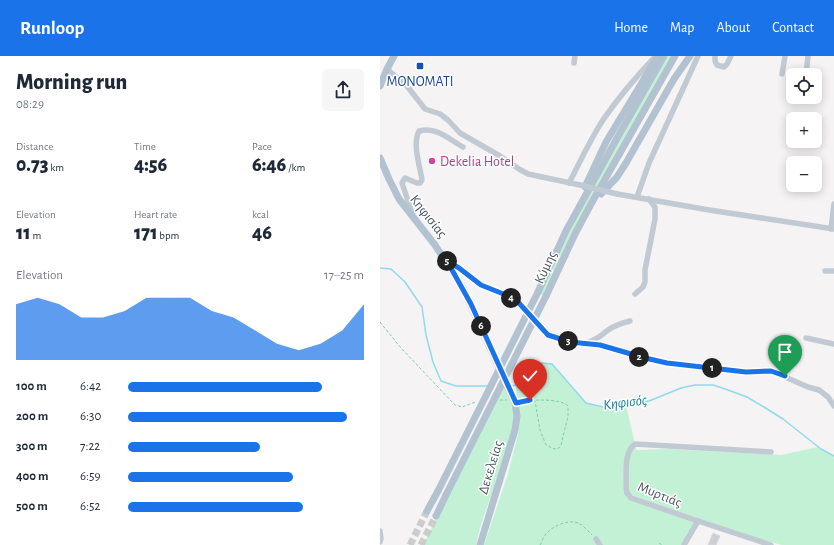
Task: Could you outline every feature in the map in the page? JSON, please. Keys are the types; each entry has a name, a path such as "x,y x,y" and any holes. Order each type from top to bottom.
{"main road":[{"path":"380,86 394,56"},
{"path":"582,201 584,190 606,142 657,56"},
{"name":"Κύμης","path":"427,511 538,292 566,231 664,56"},
{"name":"Κύμης","path":"436,516 546,296 574,234 675,56"},
{"path":"591,204 617,177 674,79 690,56"},
{"name":"Κηφισίας","path":"380,158 399,199 447,261 469,300 515,400"},
{"name":"Δεκελείας","path":"480,545 515,430 517,416 515,400"}],"street":[{"path":"574,63 575,56"},
{"path":"569,183 604,119 657,56"},
{"path":"637,197 661,136 698,56"},
{"path":"715,56 717,65 724,67 730,56"},
{"path":"782,74 785,56"},
{"path":"807,68 808,56"},
{"path":"387,69 407,86 424,109 440,114 460,133 528,174 617,194 832,229 834,204"},
{"path":"414,217 402,184 404,178 417,183 420,183 422,180 416,144 416,136 419,131 428,130 439,132 463,147"},
{"path":"635,294 643,287 655,219 655,208 649,199"},
{"path":"447,261 459,268 481,285 506,295 518,302 548,335 570,342 600,345 667,363 746,372 776,372 808,387 819,390 828,397 834,406"},
{"path":"825,271 834,271"},
{"path":"587,343 602,336 613,326 630,321"},
{"path":"806,338 834,344"},
{"name":"Μυρτιάς","path":"771,452 635,444 628,455 626,487 631,498 772,545"},
{"path":"684,545 698,521"},
{"path":"380,531 380,542"},
{"path":"596,538 600,545"}],"path":[{"path":"380,322 401,348 454,405 462,407 476,402"},
{"path":"495,400 558,401 564,403 568,406 568,416 559,448 554,450 546,446 540,430 535,401"},
{"path":"540,545 546,534 556,526 570,522 577,522 596,538"}],"green space":[{"path":"668,56 672,56 588,203 543,295 540,294 569,233 619,140"},
{"path":"532,362 552,364 586,403 603,407 626,405 637,450 669,449 781,455 818,447 834,455 834,545 782,545 696,522 684,545 484,545 508,474 519,430 519,407 516,395 516,385 526,376"},
{"path":"506,382 514,408 512,434 508,450 485,513 476,545 423,545"}],"building":[{"path":"713,533 720,536 716,545 708,545"}],"waterway":[{"name":"Κηφισός","path":"380,268 391,269 405,282 422,307 426,335 433,362 441,381 456,386 489,386"},
{"name":"Κηφισός","path":"511,386 516,385 526,376 532,362 552,364 586,403 603,407 649,401 681,388 695,385 713,385 747,397 783,419 821,449 834,456"}],"tunnel":[{"path":"410,545 427,511"},
{"path":"421,545 436,516"}],"place":[{"name":"ΜΟΝΟΜΑΤΙ","path":"420,66"},
{"name":"Dekelia Hotel","path":"432,161"}],"route":[{"path":"530,400 516,403 471,304 447,261 459,268 481,285 506,295 518,302 548,335 553,338 570,342 600,345 613,350 667,363 746,372 771,371 785,376"}]}
